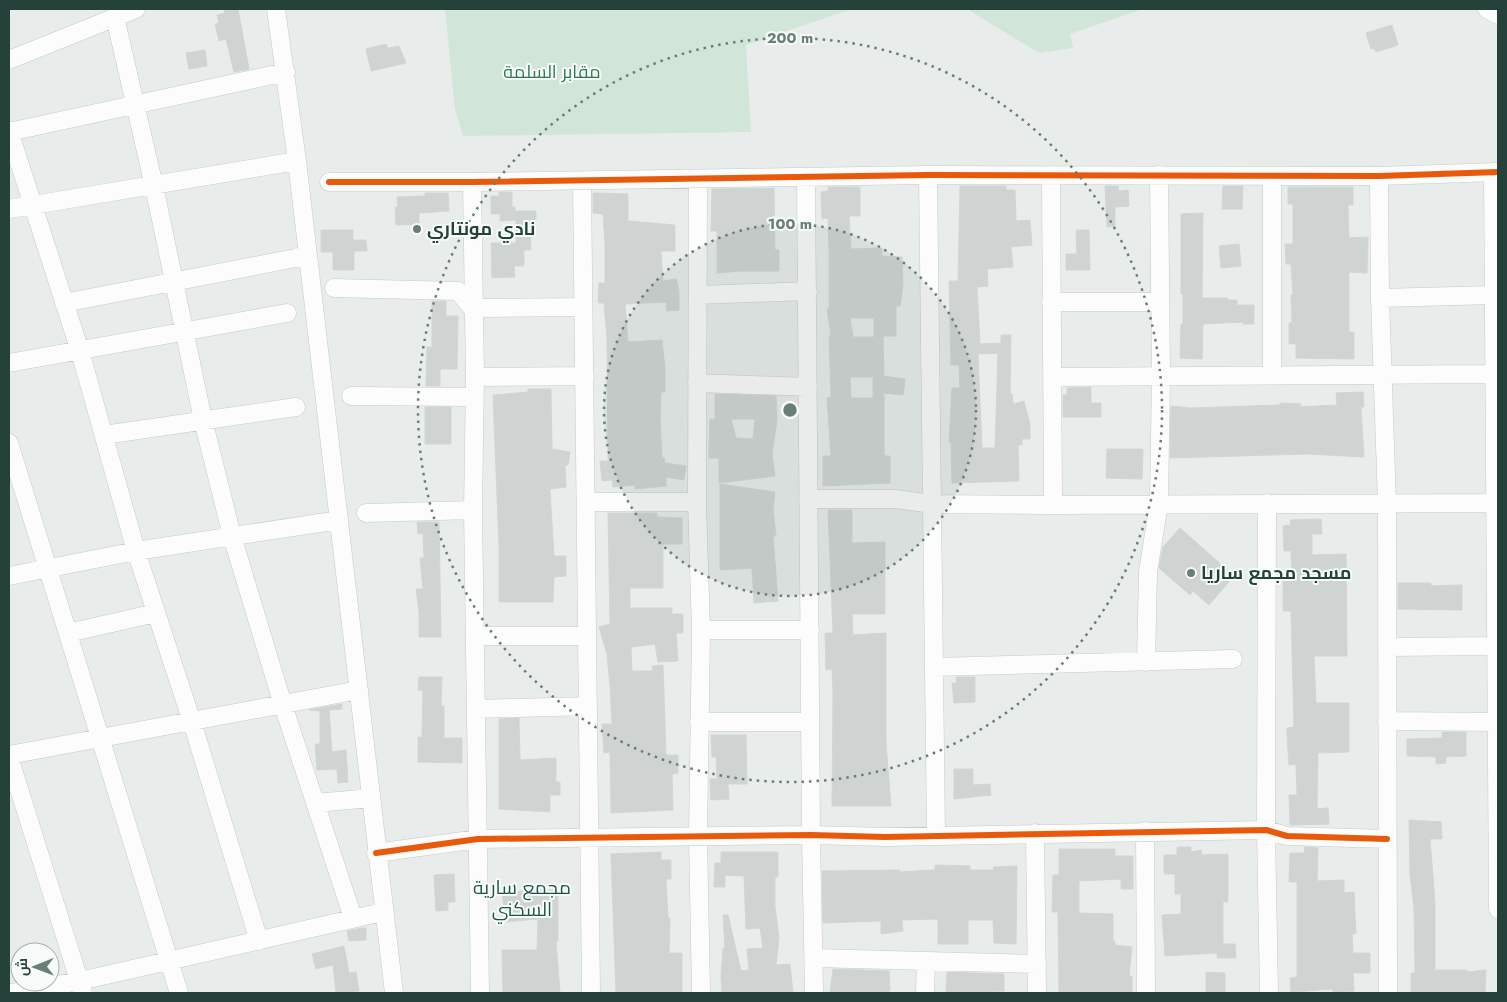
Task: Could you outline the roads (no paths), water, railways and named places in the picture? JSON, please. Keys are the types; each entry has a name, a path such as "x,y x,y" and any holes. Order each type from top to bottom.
{"street":[{"path":"9,60 136,9"},
{"path":"276,9 297,161 306,256 394,993"},
{"path":"1488,9 1498,15"},
{"path":"115,18 154,186 203,420 232,536 283,705 353,918"},
{"path":"259,941 192,722 136,551 80,351 9,131 286,72"},
{"path":"9,209 297,161"},
{"path":"329,182 582,181 928,175 1379,176 1496,172 1493,374 1496,503 1498,910"},
{"path":"928,175 936,835"},
{"path":"1051,175 1053,505"},
{"path":"1146,662 1148,572 1159,503 1161,375 1159,175"},
{"path":"1272,176 1272,375"},
{"path":"1379,176 1380,298 1387,503 1388,993"},
{"path":"806,177 810,835 815,958 814,993"},
{"path":"698,179 697,502 701,630 698,838 701,993"},
{"path":"582,181 591,993"},
{"path":"472,182 472,308 475,377 473,510 480,993"},
{"path":"64,303 306,256"},
{"path":"334,288 458,291 472,308"},
{"path":"699,295 808,292"},
{"path":"1380,298 1494,295"},
{"path":"1051,302 1160,302"},
{"path":"472,308 583,307"},
{"path":"9,364 287,313"},
{"path":"1052,377 1493,374"},
{"path":"475,377 585,376"},
{"path":"697,384 808,387"},
{"path":"351,396 474,397"},
{"path":"104,435 296,408"},
{"path":"9,443 179,993"},
{"path":"808,499 904,500 932,504 1053,505 1159,503 1496,503"},
{"path":"587,502 697,502"},
{"path":"1267,503 1266,830 1269,993"},
{"path":"366,513 473,510"},
{"path":"9,576 136,551 339,520"},
{"path":"68,633 156,613"},
{"path":"701,630 810,630"},
{"path":"476,636 587,636"},
{"path":"1387,647 1496,646"},
{"path":"934,667 1233,659"},
{"path":"81,987 9,756 100,737 192,722 359,690"},
{"path":"477,709 588,706"},
{"path":"1387,720 1496,722"},
{"path":"699,722 810,722"},
{"path":"316,803 370,798"},
{"path":"376,853 478,839 698,838 810,835 885,837 1266,830 1288,836 1387,839"},
{"path":"1145,831 1146,993"},
{"path":"1035,833 1037,993"},
{"path":"11,993 81,987 168,961 384,912"},
{"path":"815,958 1037,964"},
{"path":"925,993 926,962"}],"place":[{"name":"نادي مونتاري","path":"417,229"},
{"name":"مسجد مجمع ساريا","path":"1191,573"}],"district":[{"name":"مجمع سارية السكني","path":"522,898"}],"park label":[{"name":"مقابر السلمة","path":"552,72"}]}
